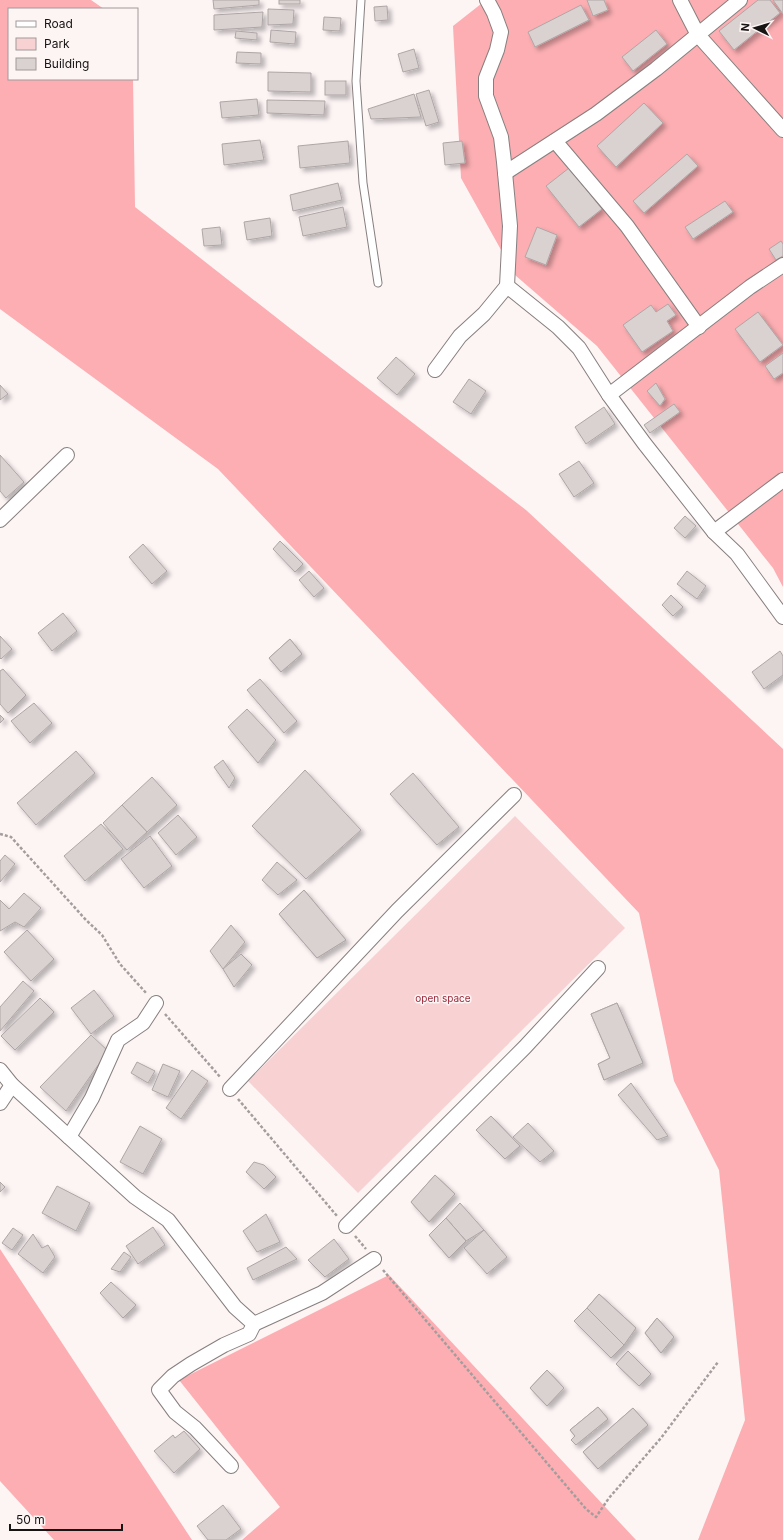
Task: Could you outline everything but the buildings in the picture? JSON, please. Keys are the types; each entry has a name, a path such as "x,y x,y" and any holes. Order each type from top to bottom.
{"street":[{"path":"435,370 460,336 484,314 508,286 510,226 501,138 486,96 486,78 497,50 500,32 494,13 487,0"},
{"path":"680,0 698,35 783,130"},
{"path":"505,174 596,114 698,35 740,0"},
{"path":"555,141 627,226 698,327"},
{"path":"609,395 750,287 783,265"},
{"path":"508,286 558,327 579,348 609,395 714,532 737,554 783,617"},
{"path":"0,520 67,455"},
{"path":"714,532 783,480"},
{"path":"230,1089 397,911 514,795"},
{"path":"346,1226 525,1047 598,968"},
{"path":"70,1137 92,1098 118,1040 143,1023 156,1003"},
{"path":"0,1070 12,1085 135,1197 168,1220 235,1307 254,1324"},
{"path":"0,1103 12,1085"},
{"path":"231,1466 195,1428 175,1412 159,1390 173,1376 191,1364 224,1345 248,1334 254,1324 322,1293 374,1258"}],"lane":[{"path":"361,0 356,81 363,183 378,283"}],"green space":[{"name":"open space","path":"515,816 625,928 358,1193 248,1081"}],"shaded area":[{"path":"0,0 91,0 103,8 8,8 8,80 133,80 135,207 526,510 783,749 783,1540 698,1540 745,1420 719,1170 674,1081 639,913 218,469 0,309"},
{"path":"486,0 783,0 783,587 773,568 597,346 515,275 461,178 453,26"},
{"path":"0,1249 192,1540 54,1540 0,1481"},
{"path":"389,1275 636,1540 242,1540 280,1507 179,1380"}]}
